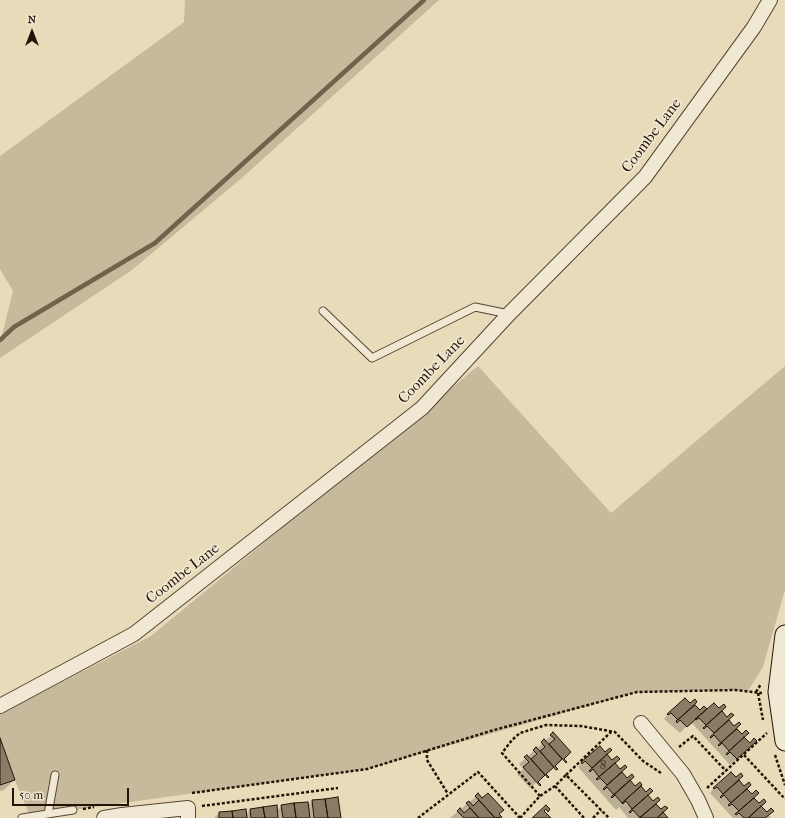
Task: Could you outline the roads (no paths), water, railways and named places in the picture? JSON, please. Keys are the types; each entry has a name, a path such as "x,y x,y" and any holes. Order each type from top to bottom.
{"street":[{"name":"Coombe Lane","path":"0,706 134,634 422,408 509,314 645,177 754,27 770,0"},
{"path":"785,635 778,692 785,741"},
{"path":"641,723 683,774 697,798 706,818"},
{"path":"104,818 122,815 188,813"}],"lane":[{"path":"324,311 372,358 475,307 509,314"},
{"path":"48,814 55,775"},
{"path":"22,818 72,810"}],"waterway":[{"path":"0,340 14,327 155,243 424,0"}]}
